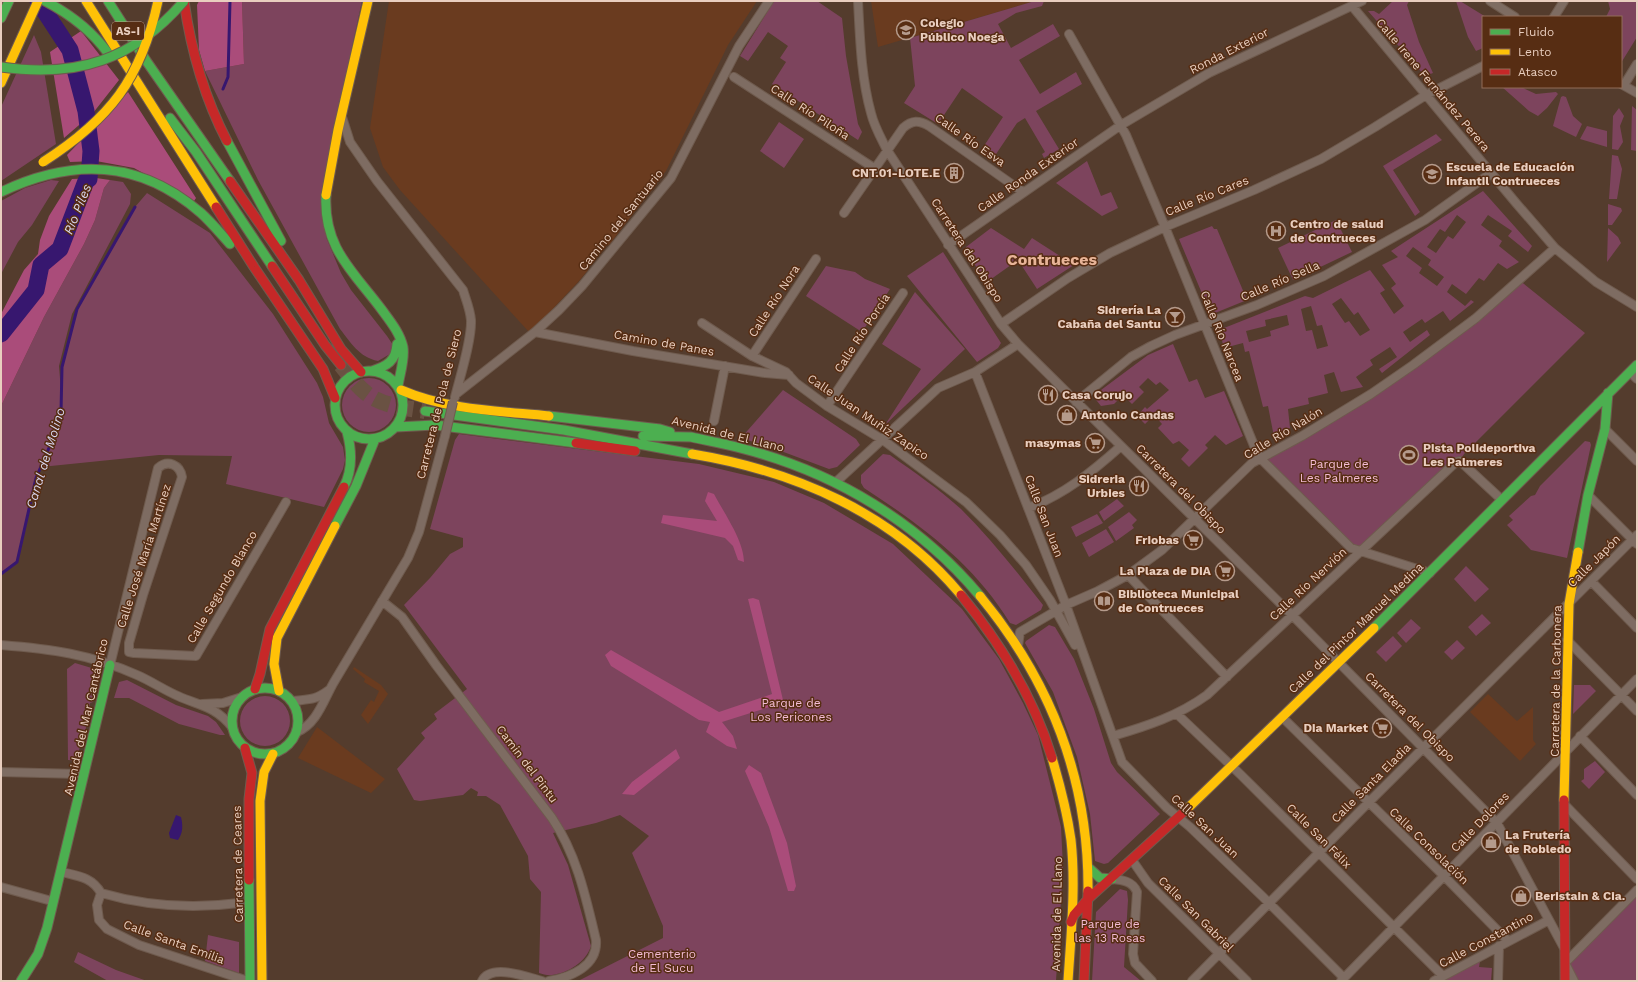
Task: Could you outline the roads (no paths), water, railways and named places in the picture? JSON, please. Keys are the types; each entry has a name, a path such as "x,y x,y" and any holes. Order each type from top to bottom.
{"main road":[{"path":"1,83 23,31 38,1"},
{"path":"45,1 71,15 84,25 100,42 183,155"},
{"name":"AS-I","path":"86,1 102,27"},
{"name":"AS-I","path":"108,1 147,62"},
{"path":"39,164 84,135 109,110 131,80 146,51 158,1"},
{"path":"184,1 194,57 207,97 225,136 286,249 299,280"},
{"path":"1,67 44,72 98,63 147,38 165,24 184,1"},
{"path":"102,27 254,267 323,369 335,398 336,416 340,424 347,432 365,439 375,439 387,435 396,427 403,409 399,388 403,345 395,329 346,266 334,240 326,217 327,190 341,114 368,1"},
{"path":"1,18 7,4"},
{"path":"102,27 196,152 325,345 341,365"},
{"path":"147,62 196,152"},
{"path":"147,62 299,280 341,349 361,372"},
{"path":"1,192 33,176 59,170 93,168 121,171 150,180 169,189 197,209 254,267"},
{"path":"1,186 22,173"},
{"path":"335,398 340,386 349,377 361,372 372,371 385,367 396,357 398,339 395,329"},
{"path":"1610,391 1637,365"},
{"path":"372,371 389,376 399,388"},
{"name":"Avenida de El Llano","path":"399,388 419,398 440,404 660,429 748,449 793,463 836,482 870,501 923,538 957,568 987,602 1012,636 1040,685 1070,755 1080,797 1088,867 1084,981"},
{"name":"Carretera de la Carbonera","path":"1565,981 1564,804 1569,604 1588,495 1606,429 1610,391"},
{"name":"Calle del Pintor Manuel Medina","path":"1070,925 1074,915 1088,899 1112,879 1178,817 1339,663 1610,391"},
{"path":"425,411 564,430 692,454"},
{"name":"Avenida de El Llano","path":"396,427 435,425 665,454 692,454 744,464 835,497 888,527 914,548 952,584 999,644 1025,689 1044,732 1057,771 1068,823 1072,873 1068,981"},
{"path":"564,430 648,436 691,437"},
{"path":"255,689 260,679 266,641 270,629 348,476 352,465 352,454 347,432"},
{"path":"280,691 273,665 274,646 277,638 356,486 375,439"},
{"name":"Avenida del Mar Cantábrico","path":"22,981 38,954 47,928 62,872 110,665"},
{"path":"263,688 280,691 292,701 297,711 299,721 297,732 288,746 272,754 258,754 245,748 234,735 232,727 233,711 242,697 255,689 263,688"},
{"name":"Carretera de Ceares","path":"245,748 252,764 249,799 249,981"},
{"name":"Carretera de Ceares","path":"262,981 260,801 264,772 272,754"},
{"path":"1088,867 1100,878 1112,879"}],"street":[{"name":"Camino del Santuario","path":"454,398 535,332 582,286 671,178 739,46 769,1"},
{"name":"Carretera del Obispo","path":"858,1 861,54 870,113 887,150 1001,324 1018,344 1292,615 1497,823 1565,950"},
{"name":"Ronda Exterior","path":"1121,125 1206,75 1261,47 1362,1"},
{"path":"1490,1 1513,16"},
{"path":"1555,16 1564,1"},
{"name":"Calle Irene Fernández Perera","path":"1352,6 1555,248 1596,282 1637,307"},
{"name":"Calle Río Narcea","path":"1069,34 1121,125 1165,226 1254,448 1260,458 1351,548 1430,573"},
{"path":"1637,64 1622,84 1637,93"},
{"name":"Calle Río Cares","path":"1001,324 1062,282 1110,253 1165,226 1254,190 1321,159 1426,95 1482,67"},
{"name":"Calle Río Piloña","path":"734,76 874,168"},
{"name":"Carretera de Pola de Siero","path":"297,732 306,728 325,702 329,690 408,558 419,532 470,335 471,322 469,308 463,290 377,181 350,142 341,114"},
{"name":"Calle Río Esva","path":"887,150 907,125 918,121 929,126 1023,192"},
{"name":"Calle Ronda Exterior","path":"948,245 1121,125"},
{"path":"844,213 887,150"},
{"name":"Calle Río Sella","path":"1076,402 1131,357 1175,335 1205,325 1324,276 1365,255 1425,220 1491,173"},
{"name":"Calle Río Nalón","path":"999,644 1066,605 1098,592 1128,575 1162,550 1252,464 1371,394 1413,365 1476,318 1555,248"},
{"name":"Calle Río Nora","path":"752,356 816,259"},
{"name":"Calle Río Porcía","path":"827,406 903,293"},
{"name":"Calle Juan Muñíz Zapico","path":"702,323 752,356 790,375 796,383 827,406 883,440 966,502 1000,535 1039,583 1057,611"},
{"name":"Camino de Panes","path":"535,332 633,351 765,373 790,375"},
{"path":"836,482 938,388 975,372 1018,344"},
{"path":"714,421 725,366"},
{"name":"Calle San Juan","path":"975,372 1066,605 1122,762 1269,903 1342,980"},
{"path":"1630,372 1637,379"},
{"path":"1606,429 1637,461"},
{"path":"1028,508 1084,478 1121,446"},
{"name":"Calle Río Nervión","path":"1113,736 1146,727 1177,714 1188,709 1207,695 1456,462 1460,461 1502,500"},
{"name":"Calle José María Martínez","path":"163,655 134,654 129,652 128,648 143,595 182,477 181,470 170,464"},
{"name":"Avenida del Mar Cantábrico","path":"110,665 156,474 162,465 170,464"},
{"path":"1588,495 1636,540"},
{"name":"Calle Segundo Blanco","path":"163,655 196,656 286,502"},
{"name":"Calle Japón","path":"1569,604 1636,540"},
{"path":"1128,575 1227,677"},
{"path":"1039,583 1046,586 1056,579"},
{"path":"1591,582 1637,628"},
{"name":"Camin del Pintu","path":"382,601 402,617 436,665 484,726 560,830 576,866 596,940 596,950 594,957 586,966 558,979 549,981"},
{"name":"Calle Santa Eladia","path":"1192,981 1368,802 1569,604"},
{"name":"Calle San Juan","path":"1057,611 1088,669"},
{"path":"1018,646 1020,632"},
{"path":"1567,640 1637,711"},
{"path":"1,645 51,649 82,655 137,675 178,696 201,704 223,715 232,727"},
{"name":"Calle Dolores","path":"1342,980 1637,679"},
{"name":"Carretera de Pola de Siero","path":"292,701 310,701 318,698 329,690"},
{"path":"201,704 223,703 242,697"},
{"name":"Calle San Félix","path":"1177,714 1232,766 1443,976"},
{"name":"Calle Consolación","path":"1282,717 1444,876 1508,942"},
{"path":"1580,736 1637,795"},
{"path":"1,772 80,774"},
{"path":"1564,804 1637,879"},
{"name":"Calle San Gabriel","path":"1132,860 1148,883 1247,981"},
{"path":"62,872 86,877 101,893"},
{"path":"1112,879 1126,881 1135,886 1137,892 1133,954 1135,963 1152,981"},
{"path":"1137,892 1141,885 1148,883"},
{"path":"1,887 48,900"},
{"path":"1574,981 1565,963 1637,890"},
{"name":"Calle Santa Emilia","path":"239,903 217,906 182,907 119,898 101,893 97,905 99,920 107,929 140,945 249,981"},
{"name":"Calle Constantino","path":"1434,981 1549,920"},
{"path":"1498,981 1499,946"},
{"path":"482,981 489,974 503,972 542,981"}],"waterway":[{"name":"Río Piles","path":"1,334 36,290 41,265 60,249 86,181 89,179 91,151 86,111 70,50 38,1"},
{"name":"Canal del Molino","path":"223,89 228,77 230,1"},
{"name":"Canal del Molino","path":"1,574 17,562 36,478 55,434 61,412 62,367 77,309 135,207"}],"tunnel":[{"path":"341,365 359,387 379,401 394,406 425,411"}],"place":[{"name":"Colegio Público Noega","path":"906,30"},
{"name":"CNT.01-LOTE.E","path":"954,173"},
{"name":"Escuela de Educación Infantil Contrueces","path":"1432,174"},
{"name":"Centro de salud de Contrueces","path":"1276,231"},
{"name":"Sidrería La Cabaña del Santu","path":"1175,317"},
{"name":"Casa Corujo","path":"1048,395"},
{"name":"Antonio Candas","path":"1067,415"},
{"name":"masymas","path":"1095,443"},
{"name":"Pista Polideportiva Les Palmeres","path":"1409,455"},
{"name":"Sidreria Urbies","path":"1139,486"},
{"name":"Friobas","path":"1193,540"},
{"name":"La Plaza de DIA","path":"1225,571"},
{"name":"Biblioteca Municipal de Contrueces","path":"1104,601"},
{"name":"Dia Market","path":"1382,728"},
{"name":"La Frutería de Robledo","path":"1491,842"},
{"name":"Beristain & Cia.","path":"1521,896"}],"district":[{"name":"Contrueces","path":"1052,259"}],"park label":[{"name":"Parque de Les Palmeres","path":"1339,471"},
{"name":"Parque de Los Pericones","path":"791,710"},
{"name":"Parque de las 13 Rosas","path":"1110,931"},
{"name":"Cementerio de El Sucu","path":"662,961"}]}
